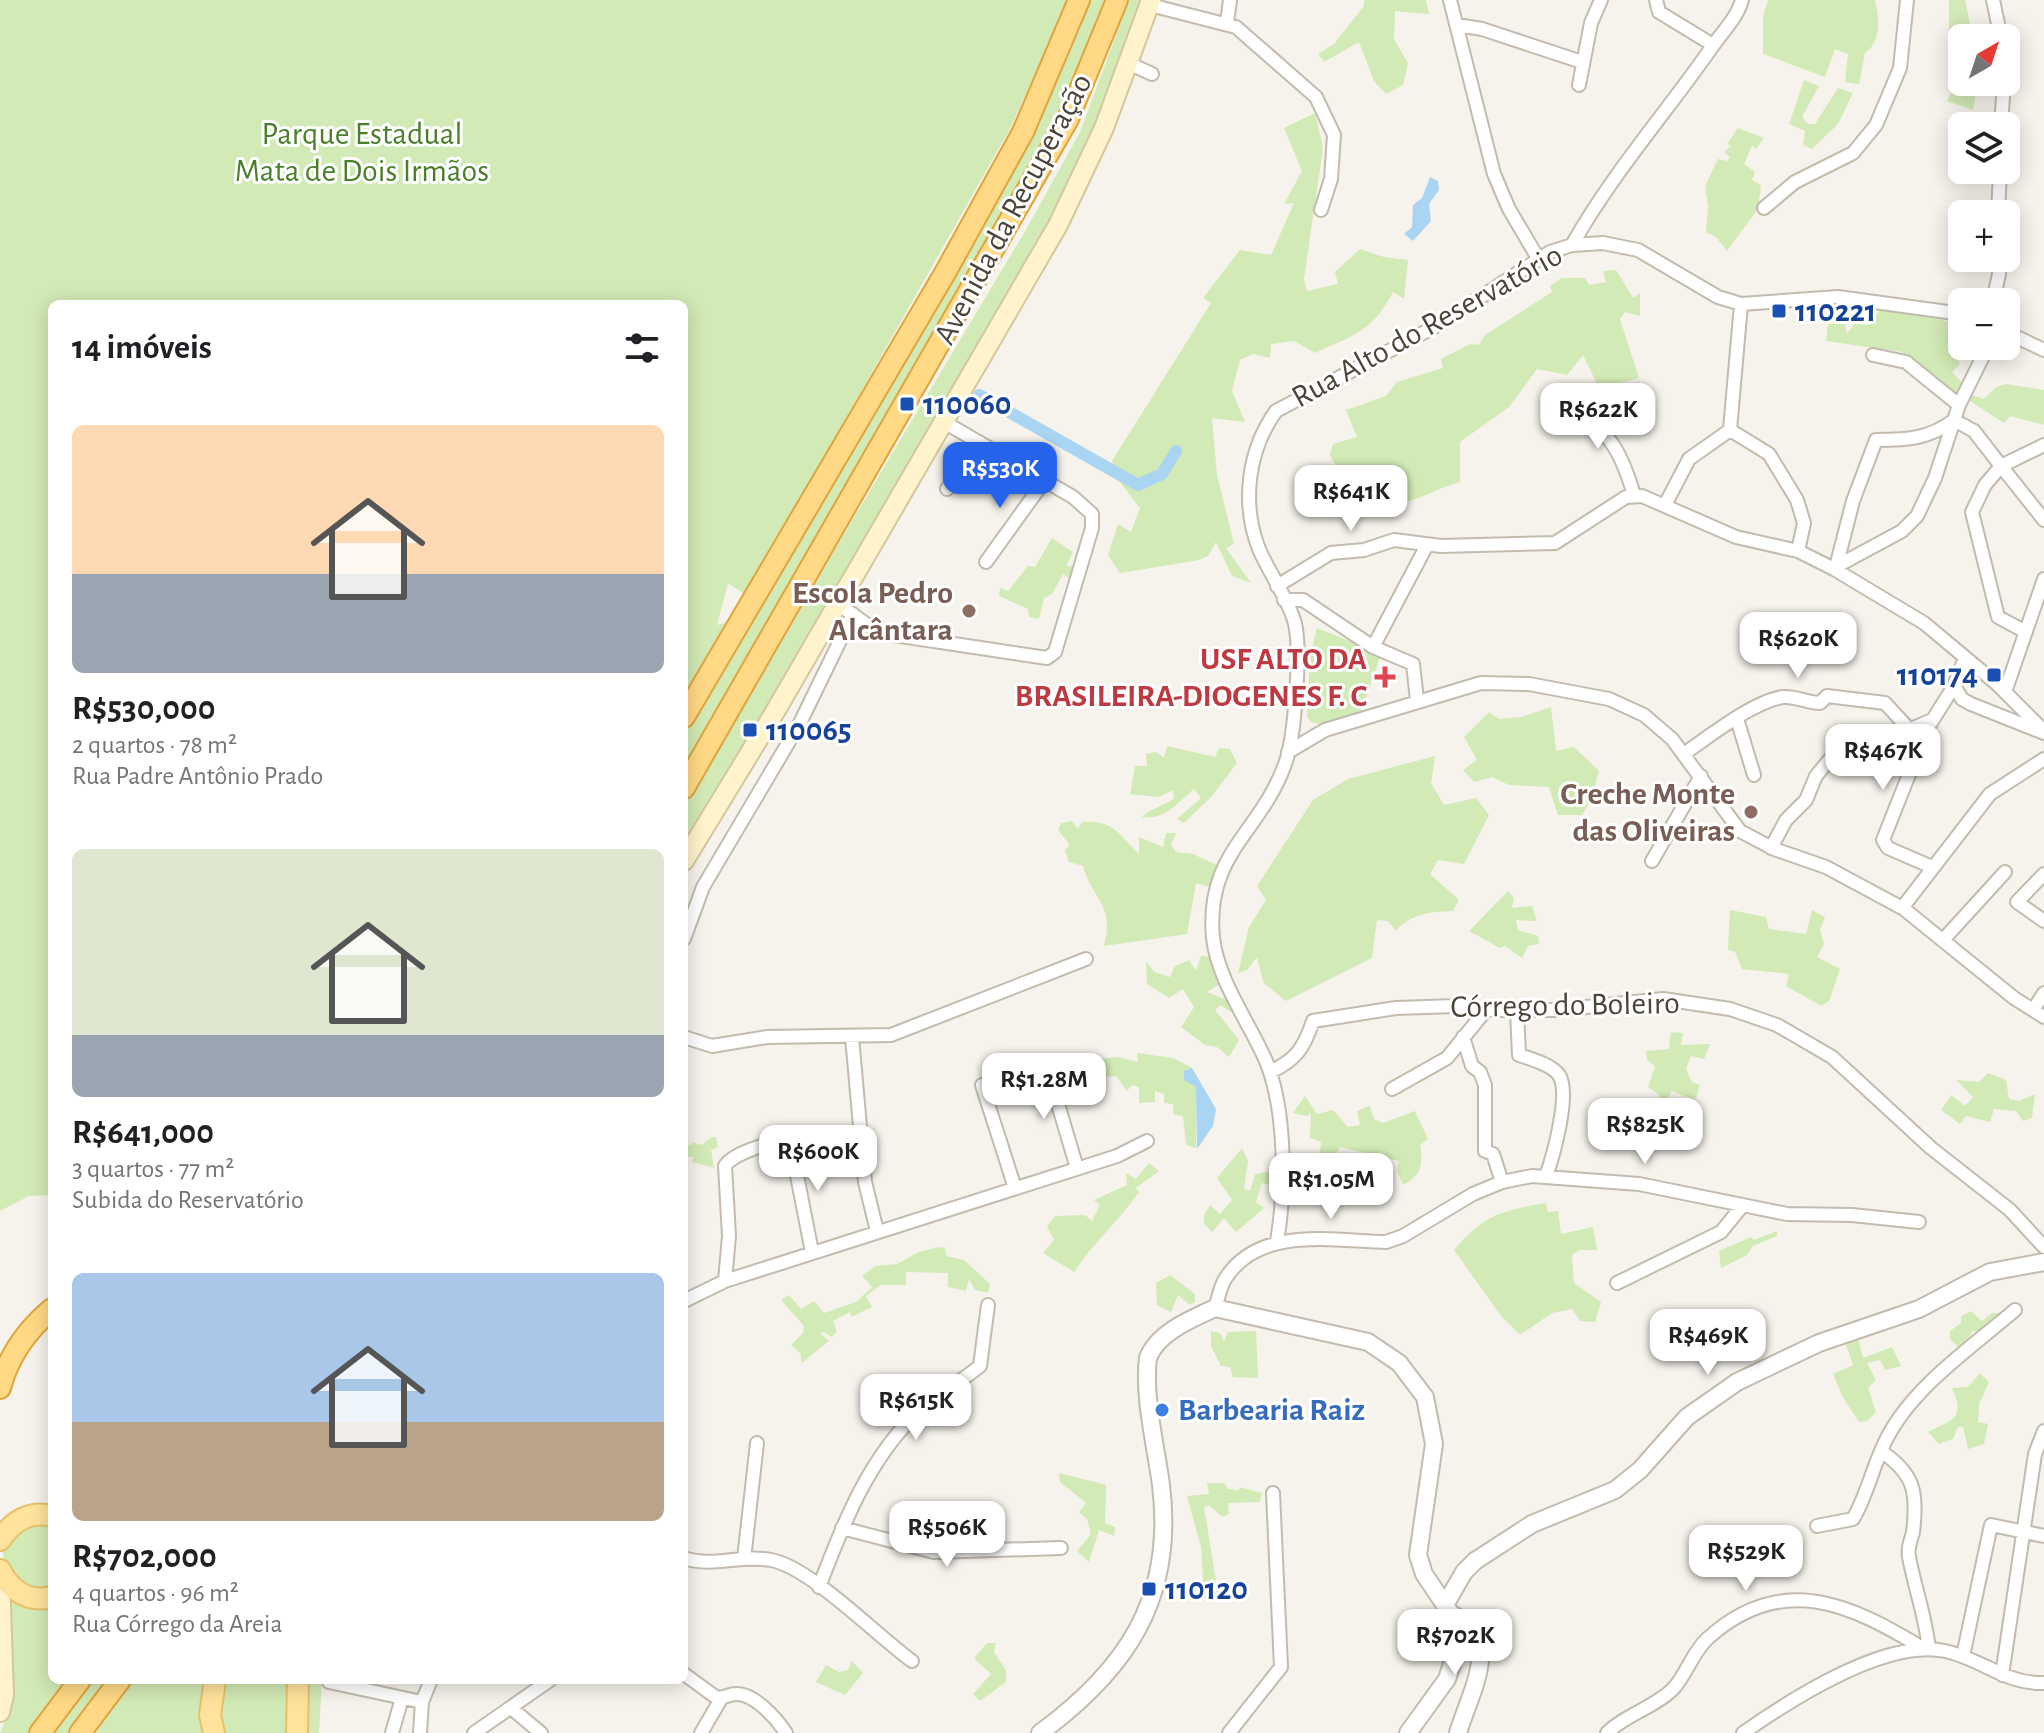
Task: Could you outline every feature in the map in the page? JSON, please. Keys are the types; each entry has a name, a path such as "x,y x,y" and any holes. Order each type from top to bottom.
{"highway":[{"name":"Avenida da Recuperação","path":"688,710 1004,167 1023,132 1079,0"},
{"name":"Avenida da Recuperação","path":"688,781 1068,119 1117,0"},
{"path":"0,1388 4,1370 16,1350 48,1314"},
{"path":"40,1733 77,1684"},
{"path":"80,1733 117,1684"}],"main road":[{"name":"Avenida da Recuperação","path":"688,854 776,710 845,609 944,422 1058,225 1104,128 1150,2"},
{"path":"0,1540 19,1520 32,1515 48,1516"},
{"path":"0,1570 17,1592 29,1598 48,1597"},
{"path":"0,1577 4,1656 0,1712"},
{"path":"214,1684 210,1715 214,1733"},
{"path":"297,1733 298,1684"}],"street":[{"path":"1227,23 1230,0"},
{"path":"1450,0 1494,174 1509,209 1538,258"},
{"path":"1579,85 1582,62 1601,0"},
{"path":"1656,0 1659,12 1713,45"},
{"path":"1572,245 1613,180 1734,18 1742,0"},
{"path":"1764,208 1795,182 1853,153 1876,125 1900,68 1907,0"},
{"path":"1993,0 1998,24"},
{"path":"1150,2 1227,23 1260,44 1323,106 1334,135 1331,179 1321,210"},
{"path":"1457,25 1482,29 1582,62"},
{"path":"1128,63 1152,74"},
{"name":"Rua Alto do Reservatório","path":"1277,1241 1282,1181 1277,1099 1270,1072 1221,966 1213,941 1214,896 1225,860 1267,801 1288,752 1297,631 1258,547 1250,491 1251,463 1265,427 1276,411 1438,325 1538,258 1572,245 1603,243 1638,250 1718,297 1741,304 1838,297 1948,312"},
{"path":"1665,505 1689,459 1730,430 1741,304"},
{"path":"2020,339 2044,350"},
{"path":"1873,355 1906,362 1926,375 1959,405"},
{"path":"1837,567 1902,531 1917,516 1935,478 1959,405 1981,360"},
{"path":"1570,403 1601,429 1621,453 1634,495"},
{"path":"1954,420 1974,431 2044,520"},
{"path":"1837,567 1853,501 1876,440 1916,439 1937,433 1954,420"},
{"path":"688,928 703,887 800,723 845,609 877,630 894,635 1047,658 1052,656 1093,520 1085,504 944,422"},
{"path":"1730,430 1769,454 1797,500 1804,523 1798,551"},
{"path":"947,489 979,442"},
{"path":"2026,632 1998,617 1972,512 1985,485 2001,466 2044,445"},
{"path":"986,562 1045,480"},
{"path":"1277,586 1331,553 1364,550 1394,540 1434,546 1555,543 1634,495 1665,505 1736,537 1798,551 1837,567 1924,623 2005,692 2044,732"},
{"path":"1373,647 1434,546"},
{"path":"2005,692 2044,579"},
{"path":"1284,600 1303,600 1373,647 1413,664 1417,700"},
{"path":"1932,867 1888,848 1883,840 1932,720 1954,686 1965,658"},
{"path":"1288,752 1325,730 1481,683 1502,682 1603,698 1644,715 1685,753 1731,823 1771,848 1826,867 1902,908 2038,1013 2044,993"},
{"path":"1954,686 1962,699 1971,704 2044,732"},
{"path":"1685,753 1737,719 1782,697 1820,703 1827,696 1885,703 1908,728"},
{"path":"776,710 800,723"},
{"path":"1737,719 1754,775"},
{"path":"1771,848 1786,820 1806,800 1816,776 1830,759 1865,749 1932,720"},
{"path":"1902,908 1990,794 2044,759"},
{"path":"1652,861 1701,776"},
{"path":"1943,940 2005,872"},
{"path":"2044,874 2017,902 2044,921"},
{"path":"688,1038 712,1046 767,1037 891,1035 1086,959"},
{"name":"Córrego do Boleiro","path":"1270,1072 1293,1061 1306,1043 1313,1021 1396,1008 1456,1006 1517,1011 1678,999 1730,1009 1777,1025 1810,1043 1853,1074 1923,1141 2010,1210 2044,1247"},
{"path":"1392,1089 1434,1068 1486,1010"},
{"path":"1517,1011 1519,1055 1547,1066 1559,1076 1562,1089 1556,1151 1546,1176"},
{"path":"852,1037 865,1182 877,1231"},
{"path":"1463,1037 1472,1066 1480,1072 1485,1085 1485,1151 1493,1154 1502,1182"},
{"path":"1046,1064 1077,1168"},
{"path":"982,1085 1015,1188"},
{"path":"688,1299 725,1281 1077,1168 1147,1141"},
{"path":"725,1281 729,1236 725,1166 732,1158 787,1142 793,1149 812,1252"},
{"path":"1040,1733 1078,1706 1098,1684 1131,1643 1146,1611 1164,1533 1148,1358 1162,1339 1215,1308 1225,1279 1245,1260 1277,1241 1386,1242 1502,1182 1546,1176 1639,1184 1787,1214 1852,1215 1919,1222"},
{"path":"1617,1283 1721,1232 1743,1205"},
{"path":"1448,1610 1464,1572 1475,1561 1532,1524 1615,1490 1640,1470 1687,1417 1737,1382 1819,1343 1919,1309 1990,1272 2044,1262"},
{"path":"819,1587 854,1499 882,1456 917,1412 980,1366 988,1305"},
{"path":"1215,1308 1368,1342 1389,1354 1411,1376 1429,1406 1434,1433 1418,1555 1424,1574 1448,1610 1457,1649 1453,1669 1408,1733"},
{"path":"1817,1526 1853,1519 1881,1451 1907,1410 1940,1375 2015,1310"},
{"path":"2002,1675 2035,1454 2044,1431"},
{"path":"744,1559 757,1443"},
{"path":"1881,1451 1906,1468 1912,1486 1913,1530 1908,1553 1924,1608 1926,1649"},
{"path":"1229,1733 1281,1667 1273,1493"},
{"path":"1963,1656 1991,1525 2044,1536"},
{"path":"842,1528 934,1552 1061,1548"},
{"path":"688,1559 698,1563 744,1559 782,1563 797,1569 912,1661"},
{"path":"688,1569 698,1563"},
{"path":"1607,1733 1617,1723 1670,1691 1710,1637 1764,1605 1798,1599 1844,1607 1869,1616 1926,1649 1963,1656 2002,1675 2044,1683"},
{"path":"1448,1610 1472,1626 1482,1646 1458,1733"},
{"path":"1743,1733 1822,1683 1879,1659 1926,1649"},
{"path":"688,1677 721,1699"},
{"path":"338,1684 422,1702"},
{"path":"420,1733 422,1702 429,1684"},
{"path":"474,1733 544,1684"},
{"path":"701,1733 721,1699 736,1694 745,1696 774,1718 786,1733"},
{"path":"392,1733 402,1698"},
{"path":"511,1708 541,1733"}],"green space":[{"name":"Parque Estadual Mata de Dois Irmãos","path":"0,0 1068,0 1011,127 746,595 728,583 717,625 732,621 688,698 688,300 48,300 48,1195 29,1196 0,1211"},
{"path":"1088,0 1108,0 1060,119 688,768 688,728 1045,108"},
{"path":"1129,0 1145,0 1114,85 1049,222 688,843 688,795 1027,228 1080,132"},
{"path":"1364,0 1426,0 1429,14 1395,11 1394,39 1408,63 1403,85 1386,94 1374,81 1359,42 1324,62 1318,54 1334,44 1364,6"},
{"path":"1768,0 1875,0 1877,36 1865,53 1859,84 1845,82 1848,54 1835,49 1825,77 1763,54 1763,16"},
{"path":"1949,0 1965,0 1970,24 1949,24"},
{"path":"1804,80 1819,86 1802,117 1808,124 1815,124 1838,88 1853,93 1838,124 1812,149 1803,145 1805,131 1789,124"},
{"path":"1950,96 1976,96 1973,110 1947,101"},
{"path":"1315,113 1323,148 1304,279 1307,291 1338,284 1335,272 1360,249 1384,257 1408,260 1404,299 1393,292 1377,316 1361,331 1315,353 1294,341 1271,344 1270,358 1253,354 1240,360 1232,391 1245,422 1212,418 1217,475 1234,544 1226,548 1251,583 1232,576 1216,542 1208,556 1199,560 1120,573 1108,555 1118,524 1131,532 1140,508 1119,481 1112,461 1211,303 1203,298 1240,250 1271,255 1294,203 1284,204 1302,171 1284,128"},
{"path":"1738,128 1764,138 1756,149 1752,146 1744,164 1755,172 1752,180 1761,185 1758,209 1727,251 1716,237 1706,232 1708,206 1705,186 1718,159 1727,161 1730,157 1724,152 1731,146 1727,144"},
{"path":"1616,270 1633,298 1640,293 1640,316 1625,312 1620,319 1639,378 1599,388 1583,355 1567,375 1537,369 1509,407 1460,442 1460,482 1412,500 1404,502 1386,477 1374,491 1370,469 1338,470 1330,455 1333,444 1357,437 1346,410 1386,396 1397,382 1443,368 1441,359 1470,344 1479,345 1485,335 1552,292 1550,286 1562,278 1585,278 1589,285 1606,282 1603,271"},
{"path":"1884,307 1948,321 1948,360 1958,360 1960,364 1952,372 1965,386 1959,396 1902,352 1826,341 1828,324 1845,322 1847,334 1854,324 1866,325"},
{"path":"2006,384 2044,390 2044,425 2010,416 2004,423 1967,399 1969,394 1984,399 1996,387"},
{"path":"1052,538 1073,552 1066,566 1076,566 1072,580 1063,574 1052,594 1044,598 1039,619 1029,617 1028,609 999,596 1000,588 1008,591 1028,566 1035,567"},
{"path":"1317,628 1381,654 1362,710 1327,726 1311,722 1307,717 1310,656"},
{"path":"1551,707 1556,751 1574,747 1599,771 1591,800 1582,815 1558,815 1549,787 1509,785 1492,777 1474,782 1463,770 1477,760 1464,737 1489,712 1499,719 1522,717"},
{"path":"1167,746 1215,757 1219,748 1230,749 1237,763 1212,796 1184,823 1177,819 1201,798 1194,789 1165,813 1150,817 1142,817 1174,798 1173,790 1159,797 1130,794 1135,766 1147,766 1146,754 1156,752 1164,758"},
{"path":"1435,756 1431,783 1444,805 1476,798 1489,815 1464,864 1438,860 1430,874 1459,900 1453,911 1415,917 1396,931 1388,921 1377,920 1372,958 1286,1001 1263,982 1257,957 1247,970 1238,973 1249,927 1266,900 1257,886 1313,800 1348,779"},
{"path":"1072,821 1078,829 1082,822 1109,826 1139,854 1139,837 1163,847 1166,833 1176,833 1171,844 1176,852 1193,854 1217,865 1212,888 1196,883 1187,934 1104,946 1107,932 1105,911 1083,866 1069,862 1065,850 1070,845 1058,830 1061,823"},
{"path":"1508,891 1514,898 1512,908 1532,906 1537,921 1516,920 1518,930 1538,936 1539,944 1528,946 1522,958 1505,946 1500,948 1469,931"},
{"path":"1730,910 1766,917 1769,929 1806,934 1812,910 1825,917 1820,930 1824,944 1817,957 1840,969 1829,1001 1821,1006 1786,986 1789,974 1742,969 1735,952 1728,950"},
{"path":"1201,956 1212,957 1223,982 1207,992 1229,1001 1238,1016 1220,1005 1215,1010 1239,1040 1229,1057 1217,1047 1205,1045 1181,1027 1194,1007 1183,989 1169,998 1147,984 1146,961 1154,972 1170,977 1175,966 1189,960 1196,971"},
{"path":"1671,1032 1683,1033 1681,1045 1710,1044 1704,1059 1691,1056 1686,1069 1692,1082 1700,1085 1695,1100 1672,1091 1664,1105 1658,1094 1648,1087 1655,1066 1647,1060 1646,1051 1669,1049"},
{"path":"1137,1053 1173,1058 1192,1068 1185,1071 1196,1087 1196,1148 1186,1145 1183,1116 1174,1115 1173,1104 1164,1103 1164,1094 1155,1091 1155,1102 1139,1103 1139,1087 1132,1085 1127,1091 1116,1076 1096,1077 1092,1068 1096,1059 1118,1057 1138,1062"},
{"path":"1988,1073 2006,1080 2009,1099 2019,1101 2035,1094 2032,1118 2023,1121 2016,1111 1994,1109 1990,1122 1966,1116 1960,1124 1941,1110 1951,1095 1965,1106 1973,1097 1956,1080 1979,1082"},
{"path":"1305,1096 1317,1114 1333,1110 1348,1127 1360,1125 1357,1111 1370,1106 1374,1119 1383,1123 1415,1111 1428,1139 1420,1145 1422,1158 1417,1173 1403,1185 1397,1171 1399,1161 1340,1147 1330,1162 1319,1160 1321,1142 1310,1138 1311,1113 1307,1116 1293,1113"},
{"path":"711,1137 716,1137 718,1147 711,1150 714,1168 692,1162 693,1157 688,1156 688,1144 692,1145 692,1142 702,1145"},
{"path":"1242,1148 1248,1161 1244,1189 1250,1191 1255,1174 1274,1171 1275,1186 1262,1183 1256,1202 1264,1208 1236,1232 1224,1218 1212,1232 1204,1224 1204,1215 1210,1205 1220,1214 1232,1200 1217,1178"},
{"path":"1149,1163 1159,1171 1136,1188 1139,1192 1131,1203 1074,1272 1043,1253 1054,1240 1047,1226 1055,1216 1085,1215 1092,1221 1100,1205 1094,1200 1127,1185 1126,1173 1136,1179"},
{"path":"1546,1203 1548,1212 1558,1211 1561,1234 1593,1227 1597,1250 1579,1250 1572,1255 1574,1283 1601,1302 1595,1322 1580,1321 1572,1309 1552,1313 1520,1335 1501,1316 1454,1250 1475,1229 1494,1216"},
{"path":"1777,1231 1777,1236 1753,1246 1747,1255 1721,1268 1719,1251 1751,1237 1754,1240"},
{"path":"945,1248 946,1256 964,1260 990,1284 988,1293 975,1290 969,1279 966,1291 948,1287 948,1273 906,1272 906,1285 881,1285 866,1296 872,1307 851,1317 850,1312 833,1321 837,1331 832,1337 820,1333 829,1341 802,1363 800,1353 791,1345 803,1333 804,1326 781,1300 789,1295 801,1309 814,1301 824,1313 856,1302 872,1287 862,1276 875,1266 897,1264 919,1252"},
{"path":"1170,1275 1195,1294 1195,1302 1190,1305 1178,1295 1171,1312 1157,1305 1156,1283"},
{"path":"1971,1311 1982,1321 1992,1313 2002,1313 1986,1332 1973,1331 1960,1349 1950,1339 1950,1331 1961,1323 1961,1316"},
{"path":"1211,1331 1220,1333 1224,1341 1228,1332 1256,1331 1258,1378 1233,1377 1230,1367 1221,1366 1211,1346"},
{"path":"1857,1334 1863,1358 1892,1347 1901,1366 1885,1370 1880,1360 1867,1363 1876,1380 1868,1388 1876,1412 1867,1421 1859,1422 1842,1396 1833,1374 1853,1365 1844,1339"},
{"path":"1980,1373 1989,1382 1979,1404 1978,1422 1988,1424 1984,1444 1968,1449 1963,1427 1958,1427 1953,1439 1939,1444 1928,1432 1950,1421 1957,1412 1952,1388 1968,1387"},
{"path":"1059,1473 1106,1485 1105,1523 1115,1527 1114,1536 1099,1530 1089,1562 1077,1551 1091,1534 1087,1519 1079,1512 1086,1503 1060,1482"},
{"path":"1207,1483 1224,1483 1228,1489 1239,1490 1239,1487 1262,1493 1260,1502 1228,1503 1229,1514 1222,1517 1209,1505 1204,1507 1219,1600 1204,1597 1201,1547 1187,1496 1209,1494"},
{"path":"48,1521 48,1589 34,1591 6,1571 2,1547 13,1527"},
{"path":"3,1582 48,1599 48,1684 70,1684 32,1733 0,1733 9,1712 13,1679"},
{"path":"987,1643 996,1643 994,1652 1006,1670 1006,1682 980,1701 973,1694 991,1674 974,1658"},
{"path":"852,1661 863,1673 845,1695 816,1682 826,1665 839,1672 848,1670"},
{"path":"84,1684 107,1684 68,1733 46,1733"},
{"path":"127,1684 210,1684 205,1733 96,1733"},
{"path":"220,1684 292,1684 289,1733 220,1733"},
{"path":"308,1684 322,1684 319,1733 301,1733 302,1690"}],"water":[{"path":"1430,177 1438,181 1439,190 1429,204 1431,221 1413,241 1404,234 1412,227 1413,205 1422,198"},
{"path":"1192,1068 1216,1109 1213,1126 1197,1149 1196,1087 1184,1080 1184,1071"}],"waterway":[{"path":"979,395 1138,485 1162,474 1176,451"}],"place":[{"name":"110221","path":"1779,311"},
{"name":"110060","path":"907,404"},
{"name":"Escola Pedro Alcântara","path":"969,611"},
{"name":"110174","path":"1994,675"},
{"name":"USF ALTO DA BRASILEIRA-DIOGENES F. C","path":"1385,677"},
{"name":"110065","path":"750,730"},
{"name":"Creche Monte das Oliveiras","path":"1751,812"},
{"name":"Barbearia Raiz","path":"1162,1410"},
{"name":"110120","path":"1149,1589"}]}
